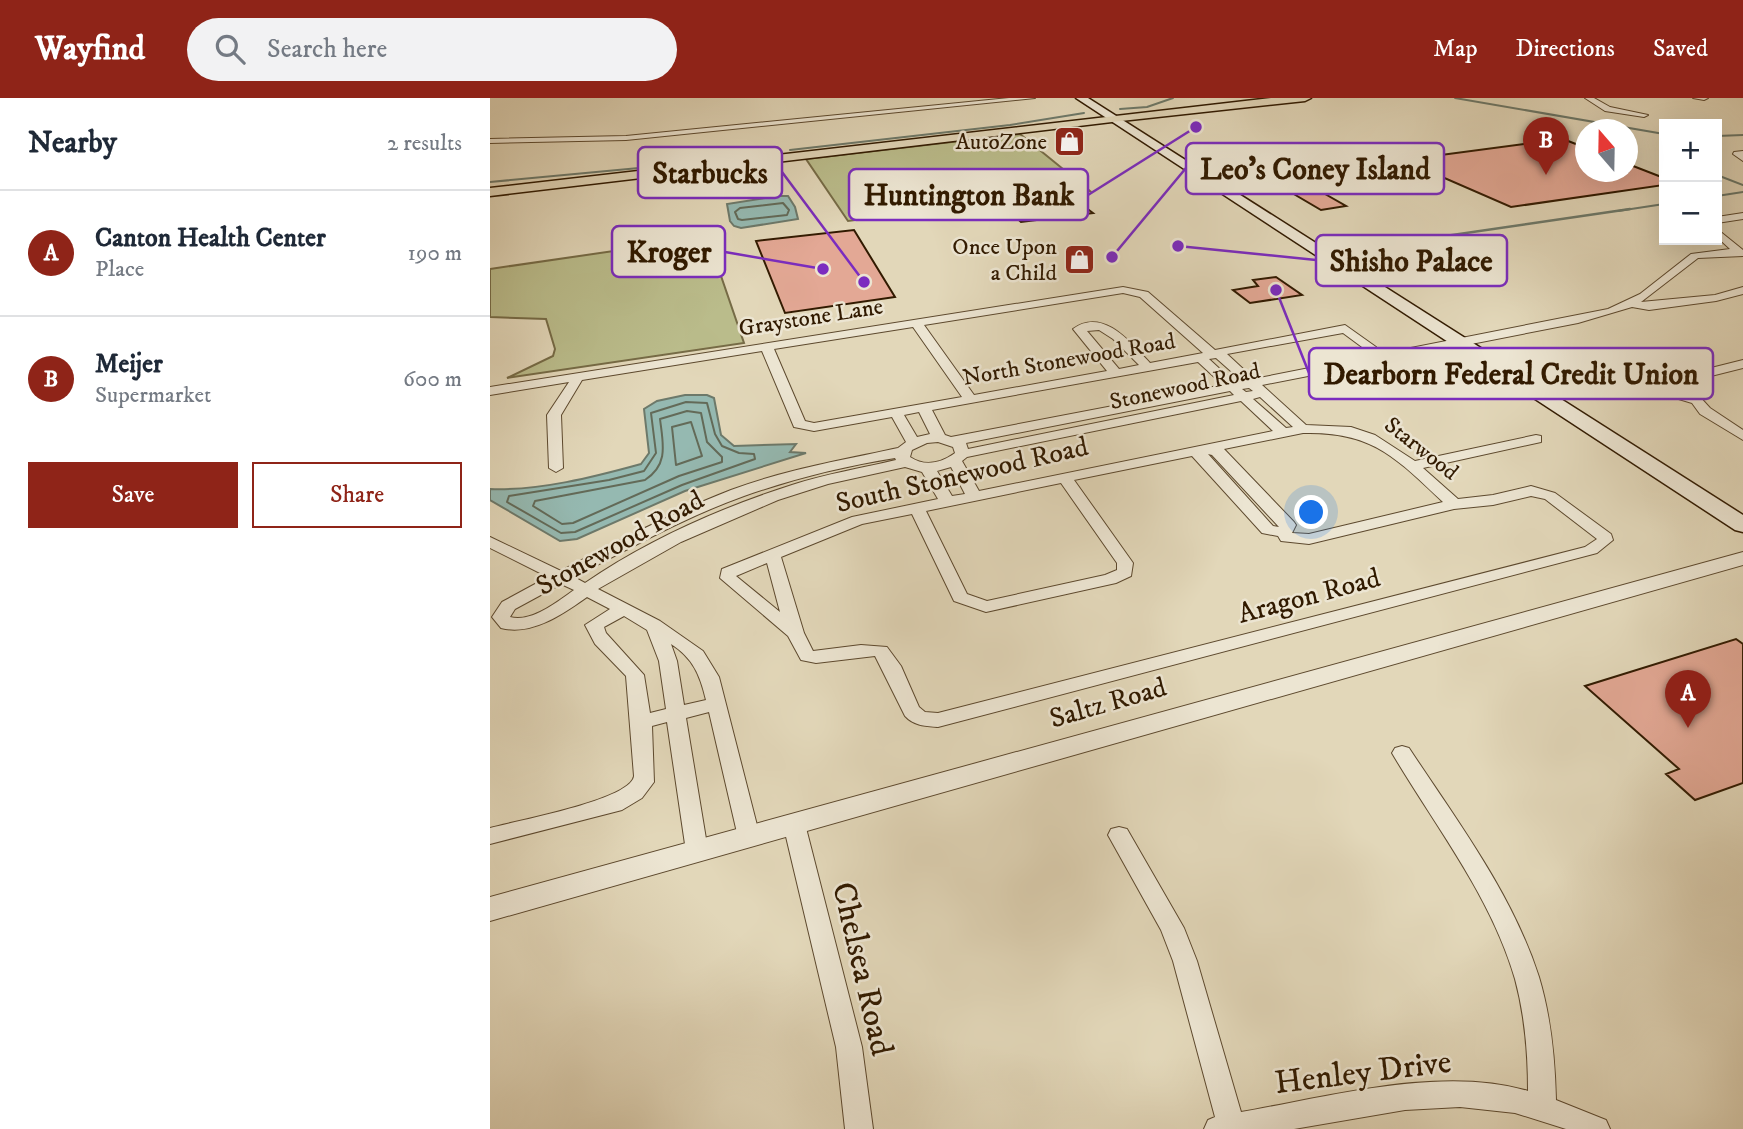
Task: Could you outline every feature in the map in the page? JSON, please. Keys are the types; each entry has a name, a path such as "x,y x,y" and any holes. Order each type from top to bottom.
{"main road":[{"path":"1080,98 1743,525"},
{"path":"490,192 1112,118 1305,98"}],"street":[{"path":"490,141 636,137 1031,98"},
{"path":"1589,98 1608,109 1644,115"},
{"path":"1697,98 1704,98"},
{"path":"1722,219 1743,216"},
{"path":"1723,232 1740,252"},
{"path":"1462,343 1611,312 1647,293 1693,254 1740,252"},
{"path":"1743,277 1734,285 1743,290"},
{"name":"Graystone Lane","path":"490,391 1123,290 1140,291 1211,356"},
{"path":"1462,343 1494,327 1570,312 1628,303 1650,307 1716,298 1743,290"},
{"path":"1570,312 1583,319"},
{"path":"916,323 970,399"},
{"path":"1116,373 1079,329 1097,325 1107,327 1148,368"},
{"path":"1494,327 1508,335"},
{"name":"North Stonewood Road","path":"766,346 799,424 814,427 1148,368 1211,356 1228,350 1345,329 1370,347"},
{"name":"Stonewood Road","path":"957,452 1233,387 1462,343"},
{"name":"Stonewood Road","path":"957,452 1375,371 1462,343"},
{"path":"1211,356 1253,383 1303,429"},
{"path":"1211,356 1233,387 1283,433"},
{"path":"1362,362 1375,371"},
{"path":"1697,400 1657,388 1649,382 1661,377 1697,381 1707,373 1743,364"},
{"path":"556,468 554,415 557,407 573,391 577,377"},
{"path":"1697,381 1697,400 1705,411 1743,436"},
{"path":"923,408 939,438 957,452 974,496"},
{"path":"896,412 907,452 927,467 947,502"},
{"name":"Starwood","path":"1303,429 1335,428 1360,432 1381,441 1454,505"},
{"name":"South Stonewood Road","path":"795,633 728,578 728,573 859,520 1303,429"},
{"path":"907,452 939,438"},
{"path":"1412,466 1536,439"},
{"path":"1204,449 1217,451 1288,525 1285,535 1309,539 1454,505"},
{"name":"Stonewood Road","path":"907,452 711,519 603,578 566,606 542,618 519,625 507,624 501,617 508,606 647,533 738,493 833,466 907,452"},
{"path":"927,467 957,452"},
{"path":"917,508 960,597 986,607 1110,579 1125,572 1125,563 1065,478"},
{"name":"Aragon Road","path":"795,633 807,656 820,657 857,649 881,650 890,659 912,712 927,719 947,718 1591,550 1605,540 1603,534 1550,496 1540,492 1454,505"},
{"path":"490,542 564,577 654,625 694,652 710,677 749,837"},
{"path":"773,556 795,633"},
{"name":"Saltz Road","path":"490,909 1743,558"},
{"path":"490,836 614,804 631,796 645,781 646,764 636,676 597,636 594,625 623,609"},
{"path":"654,625 668,661 696,851"},
{"path":"640,722 717,704"},
{"path":"1402,753 1483,883 1513,940 1536,1014 1542,1065 1542,1107"},
{"name":"Chelsea Road","path":"794,824 849,1047 859,1129"},
{"path":"1119,835 1172,928 1185,961 1225,1128"},
{"name":"Henley Drive","path":"1225,1128 1432,1094 1487,1096 1542,1107 1596,1129"}],"green space":[{"path":"1020,134 1090,191 848,221 806,159"},
{"path":"703,238 709,241 744,343 507,378 553,356 555,349 546,319 490,317 490,269"}],"water":[{"path":"788,196 798,219 741,228 730,221 727,204"},
{"path":"685,395 707,395 714,398 721,435 734,446 796,444 790,452 806,453 685,491 577,539 560,541 490,500 490,489 547,485 641,464 649,453 644,409 657,401"}],"building":[{"path":"1563,139 1575,144 1575,182 1638,182 1638,168 1659,176 1659,186 1511,207 1403,160"},
{"path":"1297,178 1346,206 1321,210 1275,183"},
{"path":"1074,199 1093,213 1021,222 1005,207"},
{"path":"854,230 895,297 785,313 756,241"},
{"path":"1276,277 1302,295 1250,303 1233,290 1258,286 1253,280"},
{"path":"1736,639 1743,644 1743,783 1695,800 1666,774 1679,769 1585,686"}],"waterway":[{"path":"1120,109 1147,107 1173,98"},
{"path":"1455,98 1659,133"},
{"path":"790,150 1010,125 1084,113"},
{"path":"1722,136 1743,135"},
{"path":"490,182 671,165 773,152"},
{"path":"1722,177 1743,185"},
{"path":"1722,195 1743,192"},
{"path":"1618,211 1659,205"},
{"path":"1349,250 1630,209"}],"place":[{"name":"Huntington Bank","path":"1196,127"},
{"name":"AutoZone","path":"1070,142"},
{"name":"Meijer","path":"1546,175"},
{"name":"Shisho Palace","path":"1178,246"},
{"name":"Leo's Coney Island","path":"1112,257"},
{"name":"Once Upon a Child","path":"1080,260"},
{"name":"Kroger","path":"823,269"},
{"name":"Starbucks","path":"864,282"},
{"name":"Dearborn Federal Credit Union","path":"1276,290"},
{"name":"Canton Health Center","path":"1688,728"}]}
